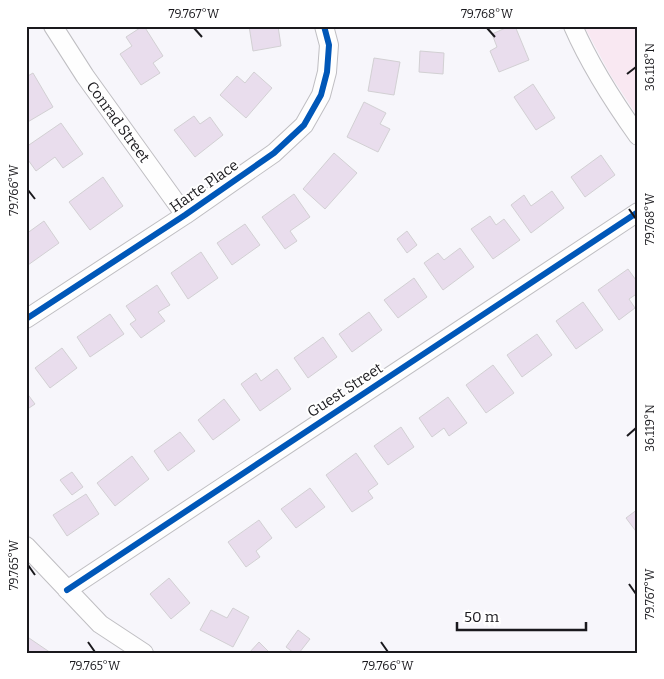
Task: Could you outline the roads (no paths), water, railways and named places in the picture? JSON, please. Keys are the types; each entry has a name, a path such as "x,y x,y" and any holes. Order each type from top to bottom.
{"street":[{"name":"Conrad Street","path":"53,26 85,76 185,215"},
{"name":"Harte Place","path":"26,320 185,215 274,153 304,125 321,96 327,72 329,45 324,26"},
{"path":"573,26 611,98 638,136"},
{"name":"Guest Street","path":"67,590 638,212"},
{"path":"26,546 100,624 144,653"}]}
